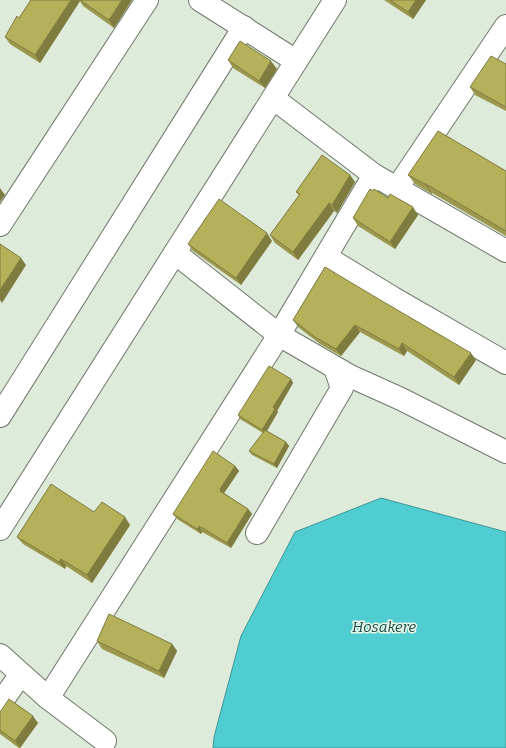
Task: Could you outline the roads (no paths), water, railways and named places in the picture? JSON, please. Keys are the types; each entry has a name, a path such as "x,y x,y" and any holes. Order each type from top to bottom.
{"street":[{"path":"0,225 147,0"},
{"path":"200,0 296,61"},
{"path":"0,529 335,0"},
{"path":"397,188 506,26"},
{"path":"0,416 244,27"},
{"path":"273,98 374,175 506,251"},
{"path":"48,698 279,335 374,175"},
{"path":"175,253 279,335 350,376 401,399 506,452"},
{"path":"326,257 393,298 506,363"},
{"path":"257,533 342,388 335,368"},
{"path":"0,655 48,698 105,741"},
{"path":"0,704 21,674"}],"water":[{"name":"Hosakere","path":"381,498 506,532 506,748 213,748 214,737 241,636 295,532"}]}
